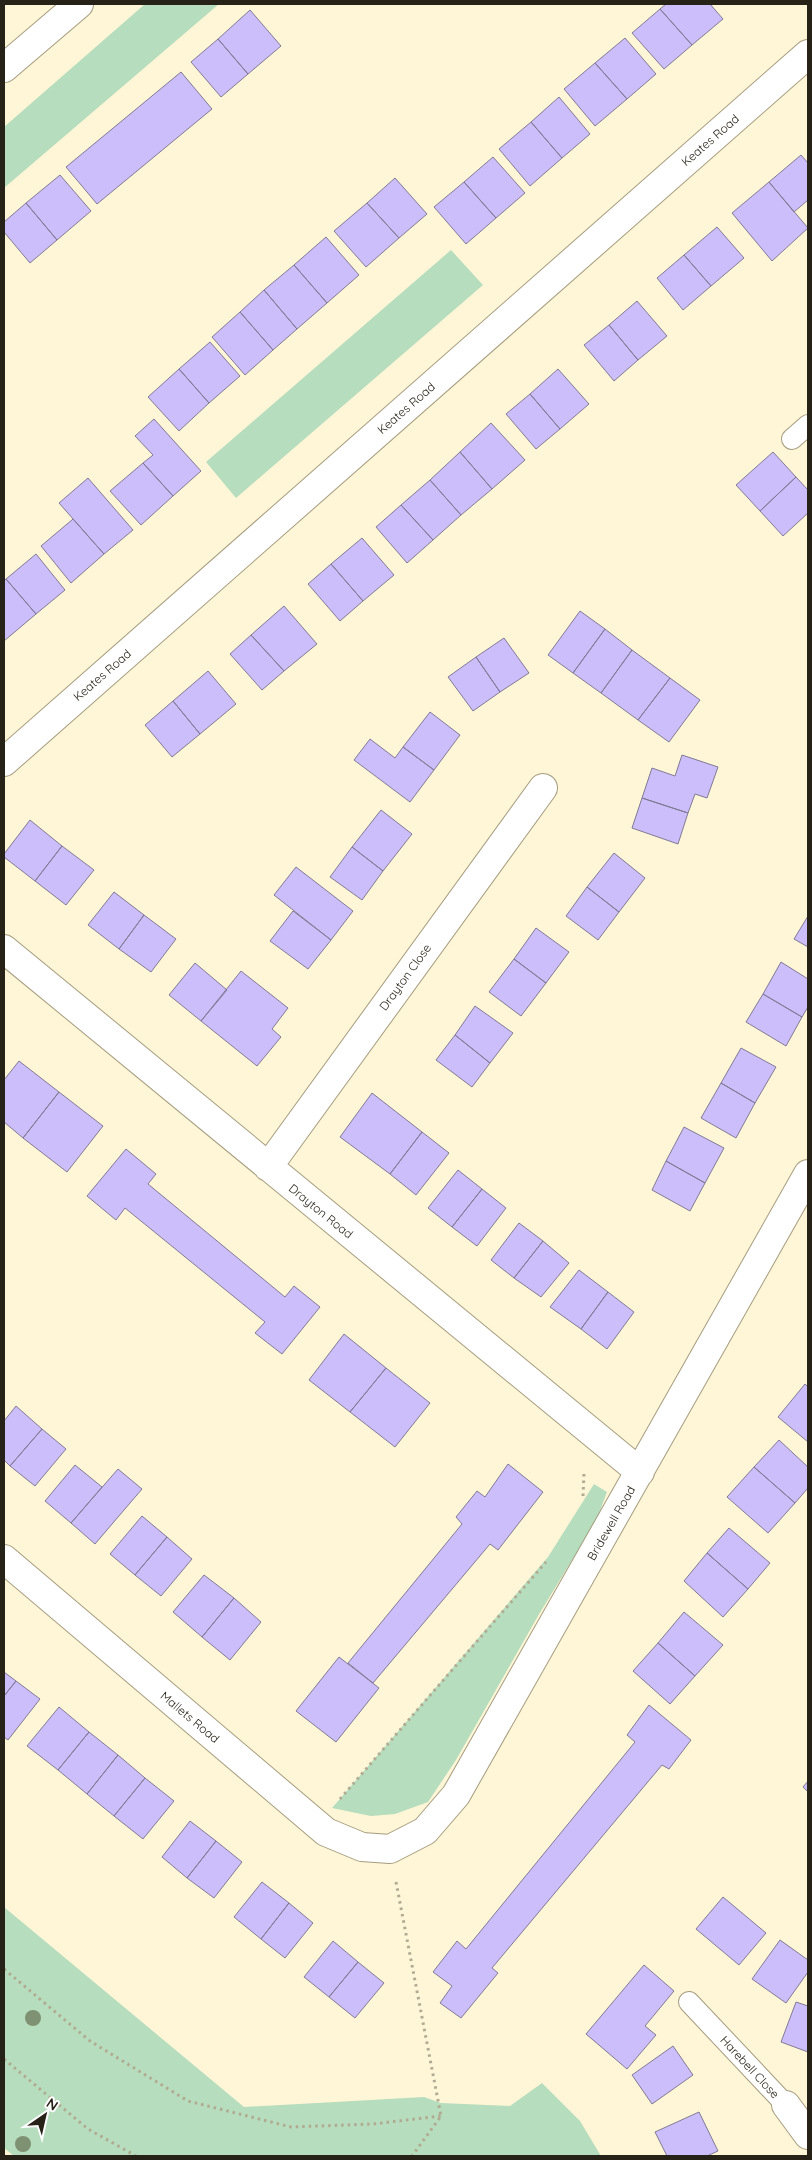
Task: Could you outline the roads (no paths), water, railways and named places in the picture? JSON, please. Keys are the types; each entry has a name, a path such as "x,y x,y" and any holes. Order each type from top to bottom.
{"street":[{"path":"4,68 79,4"},
{"name":"Keates Road","path":"4,762 808,54"},
{"name":"Drayton Close","path":"268,1167 543,788"},
{"name":"Drayton Road","path":"4,949 640,1472"},
{"name":"Bridewell Road","path":"390,1849 425,1831 456,1795 808,1174"},
{"name":"Mallets Road","path":"4,1559 326,1832 362,1847 390,1849"},
{"name":"Harebell Close","path":"786,2105 808,2135"}],"lane":[{"path":"792,439 808,425"},
{"name":"Harebell Close","path":"689,2002 786,2105"}]}
